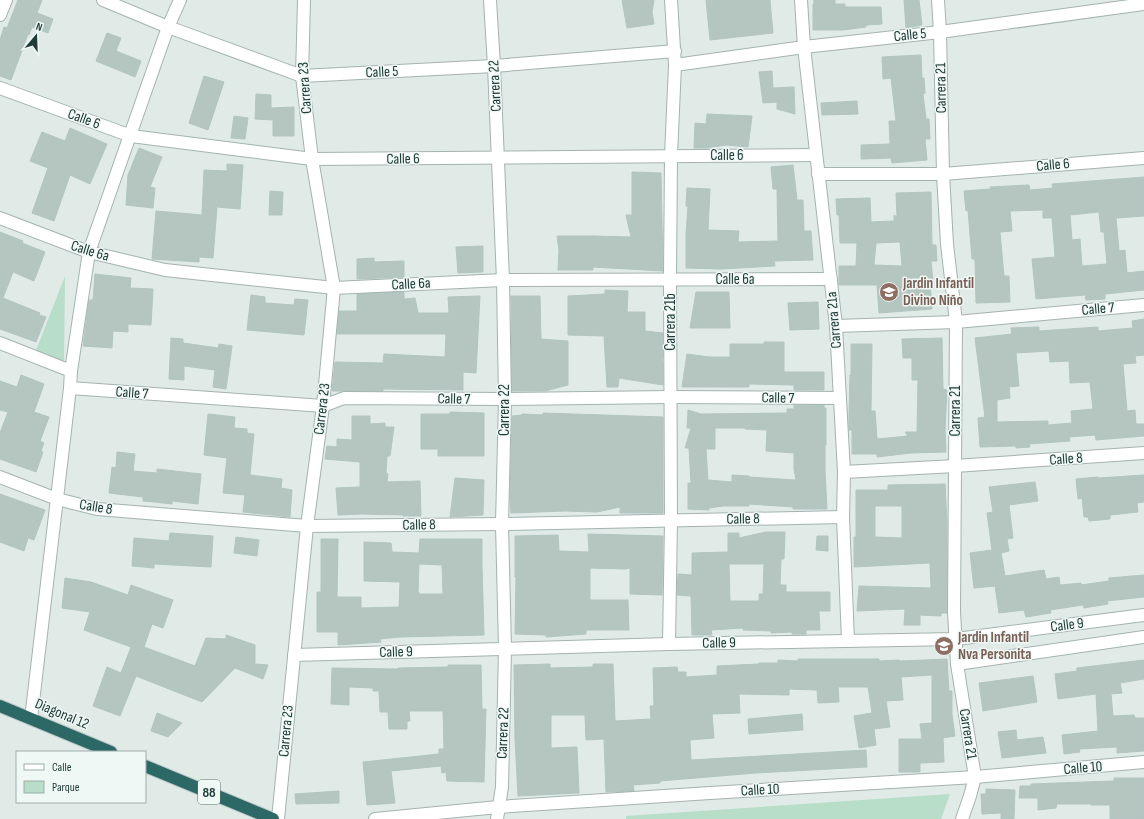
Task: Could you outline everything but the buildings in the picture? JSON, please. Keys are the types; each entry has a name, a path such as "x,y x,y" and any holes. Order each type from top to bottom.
{"highway":[{"name":"Diagonal 12","path":"0,706 109,751"},
{"name":"88","path":"146,766 273,819"}],"street":[{"path":"0,15 6,0"},
{"name":"Calle 5","path":"103,0 168,27 302,76 494,66 675,51"},
{"path":"31,719 71,372 89,252 168,27 180,0"},
{"name":"Carrera 23","path":"278,819 307,526 323,406 334,288 312,159 302,76 304,0"},
{"name":"Carrera 22","path":"490,0 503,280 504,399 502,524 505,649 502,787 498,813"},
{"name":"Carrera 21b","path":"669,644 671,521 671,156 675,65 671,0"},
{"name":"Carrera 21a","path":"801,0 804,47 836,326 844,472 843,517 848,641"},
{"name":"Carrera 21","path":"938,0 943,174 956,322 954,612 957,664 975,777 962,819"},
{"name":"Calle 5","path":"675,65 804,47 940,32 1144,4"},
{"name":"Calle 6","path":"0,88 130,136 312,159 816,154"},
{"name":"Calle 6","path":"818,174 943,174 1144,158"},
{"name":"Calle 6a","path":"0,218 89,252 165,270 334,288 503,280 830,279"},
{"name":"Calle 7","path":"836,326 956,322 1144,305"},
{"path":"0,343 71,372"},
{"name":"Calle 7","path":"70,388 323,406 344,398 840,398"},
{"name":"Calle 8","path":"844,472 1144,453"},
{"name":"Calle 8","path":"0,477 57,499 97,509 307,526 502,524 843,517"},
{"name":"Calle 9","path":"294,655 669,644 956,639 1144,615"},
{"name":"Calle 9","path":"957,664 1144,637"},
{"name":"Calle 10","path":"375,819 498,813 975,777 1144,762"}],"green space":[{"path":"65,276 64,365 35,353"},
{"path":"950,794 941,819 626,819 626,816"}],"place":[{"name":"Jardin Infantil Divino Niño","path":"889,292"},
{"name":"Jardin Infantil Nva Personita","path":"944,646"}]}
